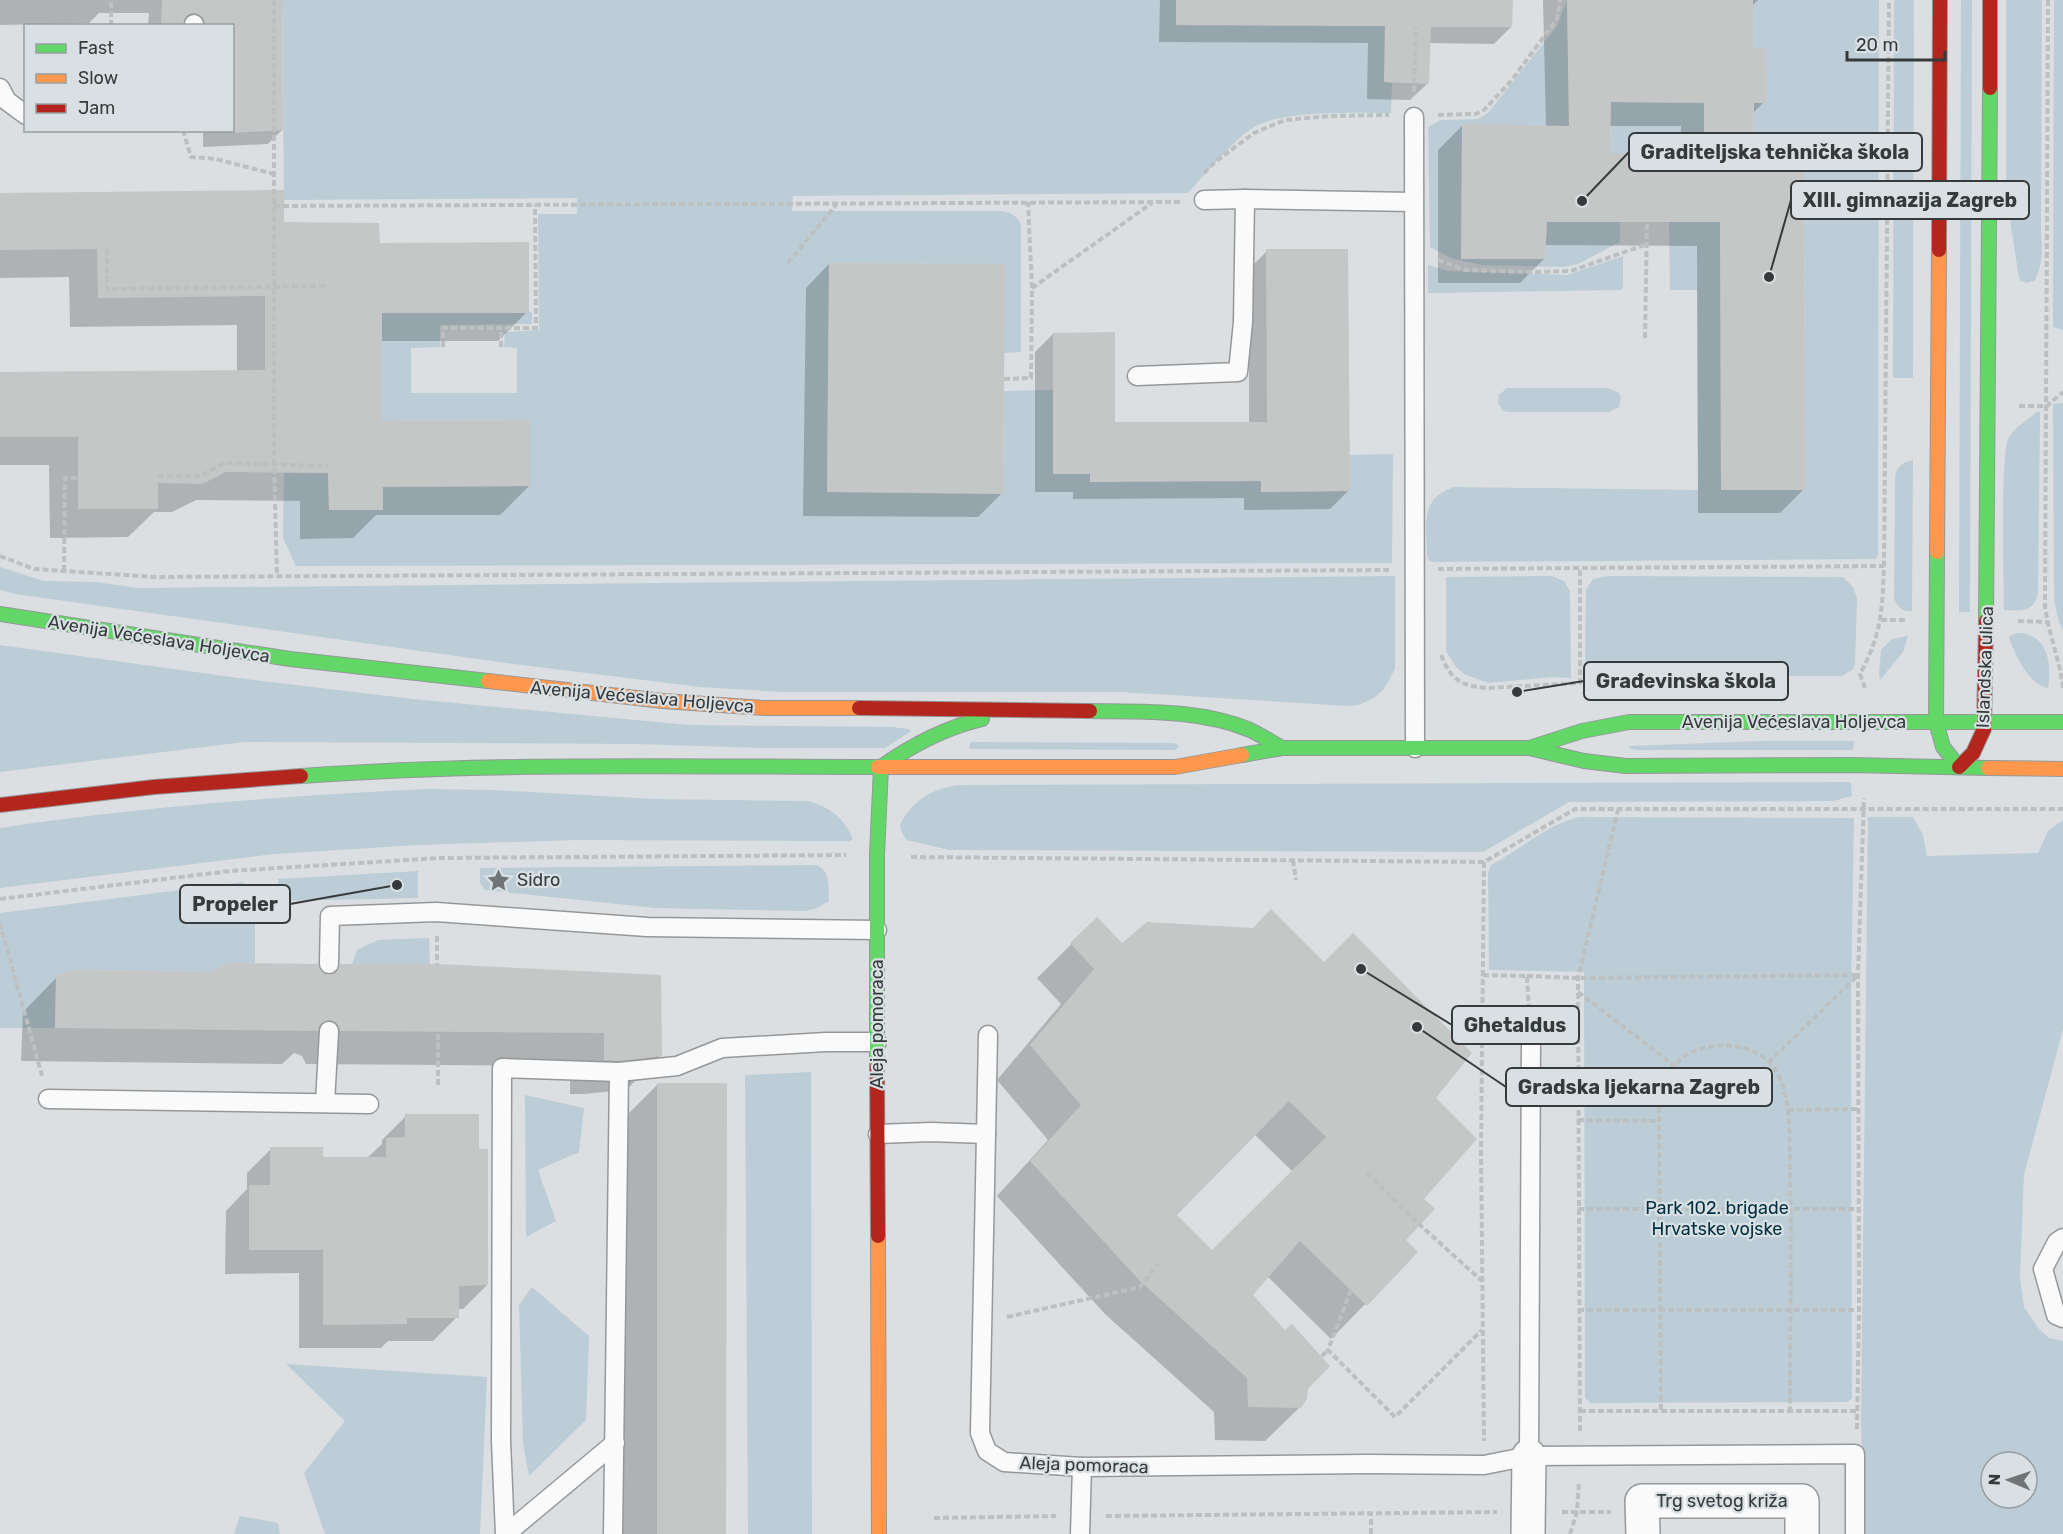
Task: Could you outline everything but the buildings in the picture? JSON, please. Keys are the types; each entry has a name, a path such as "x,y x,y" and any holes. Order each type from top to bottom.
{"street":[{"path":"1940,0 1936,722 1944,751 1959,767"},
{"name":"Islandska ulica","path":"1959,767 1975,753 1985,722 1990,0"},
{"name":"Avenija Većeslava Holjevca","path":"0,614 290,659 663,701 765,708 1030,709 1170,713 1221,721 1250,730 1282,748"},
{"path":"881,767 907,748 934,734 963,723 1030,709"},
{"name":"Avenija Većeslava Holjevca","path":"1529,748 1582,731 1629,722 2063,722"},
{"name":"Avenija Većeslava Holjevca","path":"0,805 154,787 342,773 550,767 1175,768 1282,748 1529,748 1584,761 1626,766 1850,765 2063,769"},
{"name":"Aleja pomoraca","path":"879,1534 877,855 881,767"},
{"path":"1528,1523 1529,1456"},
{"name":"Trg svetog križa","path":"1643,1523 1642,1501 1802,1501 1802,1534"}],"lane":[{"path":"0,88 7,101 24,114"},
{"path":"1414,117 1414,748"},
{"path":"1137,376 1238,372 1243,322 1245,199"},
{"path":"1204,200 1413,202"},
{"path":"329,964 330,916 436,912 647,927 877,930"},
{"path":"325,1103 329,1031"},
{"name":"Aleja pomoraca","path":"988,1035 980,1433 987,1451 1004,1462 1082,1467 1484,1465 1529,1456 1855,1454"},
{"path":"1529,1456 1530,1036"},
{"path":"506,1534 501,1441 502,1068 619,1072 678,1066 722,1048 826,1042 877,1042"},
{"path":"613,1534 619,1072"},
{"path":"48,1099 369,1104"},
{"path":"878,1134 931,1132 986,1134"},
{"path":"2063,1238 2057,1242 2043,1269 2056,1315 2063,1318"},
{"path":"506,1534 615,1443"},
{"path":"1855,1454 1855,1534"},
{"path":"1080,1534 1082,1467"}],"path":[{"path":"111,0 111,24"},
{"path":"274,0 274,464 277,576"},
{"path":"1199,178 1215,162 1254,133 1285,120 1332,116 1414,117 1475,114 1484,110 1511,81 1557,19 1560,0"},
{"path":"1865,689 1860,674 1870,656 1881,620 1884,566 1888,0"},
{"path":"2048,0 2045,588 2047,622 2062,678 2062,700"},
{"path":"1415,84 1416,27"},
{"path":"184,132 191,157 216,159 274,174"},
{"path":"1176,202 1184,194"},
{"path":"274,206 1176,202 1204,200"},
{"path":"1004,379 1030,378 1032,288 1028,202"},
{"path":"1032,288 1153,202"},
{"path":"788,263 837,204"},
{"path":"443,347 443,328 536,328 535,205"},
{"path":"1645,338 1647,222"},
{"path":"1413,249 1465,270 1532,272 1571,271 1647,243"},
{"path":"107,249 107,289 327,286"},
{"path":"501,328 501,347"},
{"path":"2019,406 2047,406 2063,392"},
{"path":"158,476 200,476 225,463 328,466"},
{"path":"64,571 65,478 78,478"},
{"path":"0,556 34,569 155,577 1395,569"},
{"path":"1431,569 1884,566"},
{"path":"1441,647 1449,672 1457,681 1472,687 1580,682 1580,568"},
{"path":"1439,569 1439,580"},
{"path":"1881,620 1912,620"},
{"path":"2009,621 2047,622"},
{"path":"1855,1454 1858,1411 1859,1310 1858,975 1864,808"},
{"path":"908,857 1484,862 1575,809 2063,809"},
{"path":"1618,810 1578,978 1580,1411 1858,1411"},
{"path":"0,899 230,871 440,858 855,855"},
{"path":"1293,860 1296,879"},
{"path":"1484,862 1482,1281 1484,1465"},
{"path":"0,924 48,1099"},
{"path":"1483,975 1578,978 1858,975"},
{"path":"1768,1063 1858,975"},
{"path":"1527,976 1530,1036"},
{"path":"1578,992 1675,1066"},
{"path":"438,1032 438,1085"},
{"path":"1661,1410 1659,1121 1661,1094 1666,1079 1684,1057 1710,1046 1735,1046 1759,1055 1777,1073 1788,1110 1791,1209 1790,1411"},
{"path":"1788,1110 1858,1109"},
{"path":"1578,1120 1659,1121"},
{"path":"1367,1173 1482,1281"},
{"path":"1578,1209 1858,1209"},
{"path":"983,1322 1140,1287 1158,1264"},
{"path":"1322,1356 1328,1350 1351,1290"},
{"path":"1578,1310 1859,1310"},
{"path":"1328,1350 1395,1417 1483,1330"},
{"path":"1371,1513 1371,1534"},
{"path":"934,1518 1371,1513 1528,1523 1643,1523"}],"green space":[{"path":"282,0 1176,0 1176,25 1385,26 1384,82 1392,83 1391,113 1301,115 1254,127 1237,140 1188,193 793,196 792,211 1002,211 1014,215 1021,225 1021,352 1004,353 1005,264 829,263 827,492 1003,494 1004,391 1053,390 1053,474 1261,473 1262,492 1349,491 1349,455 1393,454 1392,563 296,566 283,538 284,473 328,473 329,510 383,510 383,487 530,486 530,420 382,421 382,313 532,312 532,324 440,325 440,347 411,348 411,393 517,393 517,348 504,347 505,332 539,330 538,214 577,214 577,198 284,200"},
{"path":"1567,0 1569,126 1462,125 1461,259 1545,259 1547,222 1620,222 1620,242 1578,264 1564,267 1483,265 1453,259 1430,247 1428,127 1441,120 1478,119 1488,113 1557,26"},
{"path":"1753,0 1879,0 1878,554 1876,559 1433,562 1429,560 1427,514 1435,498 1454,487 1698,490 1697,290 1670,290 1669,222 1720,222 1721,490 1805,490 1804,153 1753,153 1754,103 1766,102 1765,49 1753,48"},
{"path":"1894,0 1914,0 1913,378 1894,378 1893,375"},
{"path":"1961,0 1972,0 1970,612 1959,612"},
{"path":"2006,0 2042,0 2042,253 2035,280 2027,283 2020,281 2006,194"},
{"path":"2054,0 2063,0 2063,330 2053,327"},
{"path":"1611,102 1704,103 1704,153 1610,153"},
{"path":"1623,256 1623,287 1621,290 1428,293 1428,265 1448,271 1567,275"},
{"path":"1507,388 1608,388 1619,393 1621,398 1619,407 1609,412 1509,412 1503,411 1498,403 1499,395"},
{"path":"2063,403 2063,630 2054,600 2053,404"},
{"path":"2037,412 2040,412 2038,592 2030,607 2021,610 2004,610 2003,491 2006,447 2012,433"},
{"path":"1913,460 1912,611 1906,611 1897,604 1894,598 1895,477 1901,466"},
{"path":"0,567 44,581 95,582 138,588 1395,576 1395,669 1384,689 1374,698 1359,705 1347,706 1121,692 783,692 700,687 506,663 15,594 0,590"},
{"path":"1552,576 1564,581 1570,591 1571,678 1552,677 1488,683 1464,674 1456,667 1446,651 1446,577"},
{"path":"1608,576 1843,577 1853,587 1857,598 1855,665 1852,670 1842,676 1601,676 1591,674 1587,670 1585,659 1586,590 1593,579"},
{"path":"2017,633 2035,638 2046,652 2049,669 2048,688 2034,681 2019,661 2009,638"},
{"path":"1908,636 1903,652 1880,680 1881,650 1892,639"},
{"path":"0,645 246,679 413,699 689,725 892,727 911,731 885,748 245,742 0,772"},
{"path":"1762,741 1854,741 1853,750 1636,750 1629,748 1630,746"},
{"path":"970,743 1174,743 1179,746 1175,750 969,749"},
{"path":"1851,782 1852,796 1834,801 1569,802 1483,852 949,850 907,840 900,825 910,809 924,797 951,786 961,785"},
{"path":"425,789 493,790 654,799 808,801 823,807 841,819 853,839 849,841 577,840 417,845 275,854 0,888 0,828 212,803"},
{"name":"Park 102. brigade Hrvatske vojske","path":"1580,817 1854,818 1851,992 1852,1398 1848,1402 1591,1403 1585,1398 1584,972 1489,970 1488,872 1491,865 1546,831"},
{"path":"1868,817 1913,817 1923,835 1927,856 2038,853 2048,831 2063,820 2063,1029 2024,1175 2020,1278 2024,1307 2039,1329 2049,1338 2063,1341 2063,1534 1864,1534 1861,1419"},
{"path":"817,865 827,876 829,901 817,908 805,911 655,908 485,890 480,883 480,868"},
{"path":"418,871 418,898 278,901 278,879"},
{"path":"243,882 255,900 255,963 229,963 210,972 72,970 56,976 55,1028 0,1028 0,913"},
{"path":"429,938 430,965 352,964 357,950 378,940"},
{"path":"811,1072 812,1534 748,1534 745,1075"},
{"path":"525,1095 584,1108 579,1152 538,1170 556,1221 526,1237"},
{"path":"532,1287 589,1336 586,1420 529,1476 523,1443 519,1305"},
{"path":"286,1364 487,1377 480,1534 325,1534 304,1473 345,1421"},
{"path":"240,1516 278,1523 280,1534 234,1534"}],"traffic: fast":[{"path":"1986,621 1990,88"},
{"path":"1937,552 1936,722 1943,747 1959,767"},
{"path":"0,614 290,659 488,681"},
{"path":"1090,711 1171,713 1211,718 1250,730 1282,748"},
{"path":"881,767 929,738 982,719"},
{"path":"1529,748 1582,731 1629,722 2063,722"},
{"path":"1242,755 1282,748 1529,748 1584,761 1626,766 1850,765 1988,768"},
{"path":"301,776 517,767 878,767"},
{"path":"877,1067 877,855 881,767"}],"traffic: slow":[{"path":"1937,552 1939,250"},
{"path":"488,681 663,701 765,708 859,708"},
{"path":"878,767 1175,767 1242,755"},
{"path":"1988,768 2063,769"},
{"path":"878,1236 879,1534"}],"traffic: jam":[{"path":"1939,250 1940,0"},
{"path":"1990,0 1990,88"},
{"path":"1959,767 1973,753 1984,729 1986,621"},
{"path":"859,708 1090,711"},
{"path":"0,805 154,787 301,776"},
{"path":"877,1067 878,1236"}],"place":[{"name":"Graditeljska tehnička škola","path":"1582,201"},
{"name":"XIII. gimnazija Zagreb","path":"1769,277"},
{"name":"Građevinska škola","path":"1517,692"},
{"name":"Sidro","path":"499,880"},
{"name":"Propeler","path":"397,885"},
{"name":"Ghetaldus","path":"1361,969"},
{"name":"Gradska ljekarna Zagreb","path":"1417,1027"}]}
